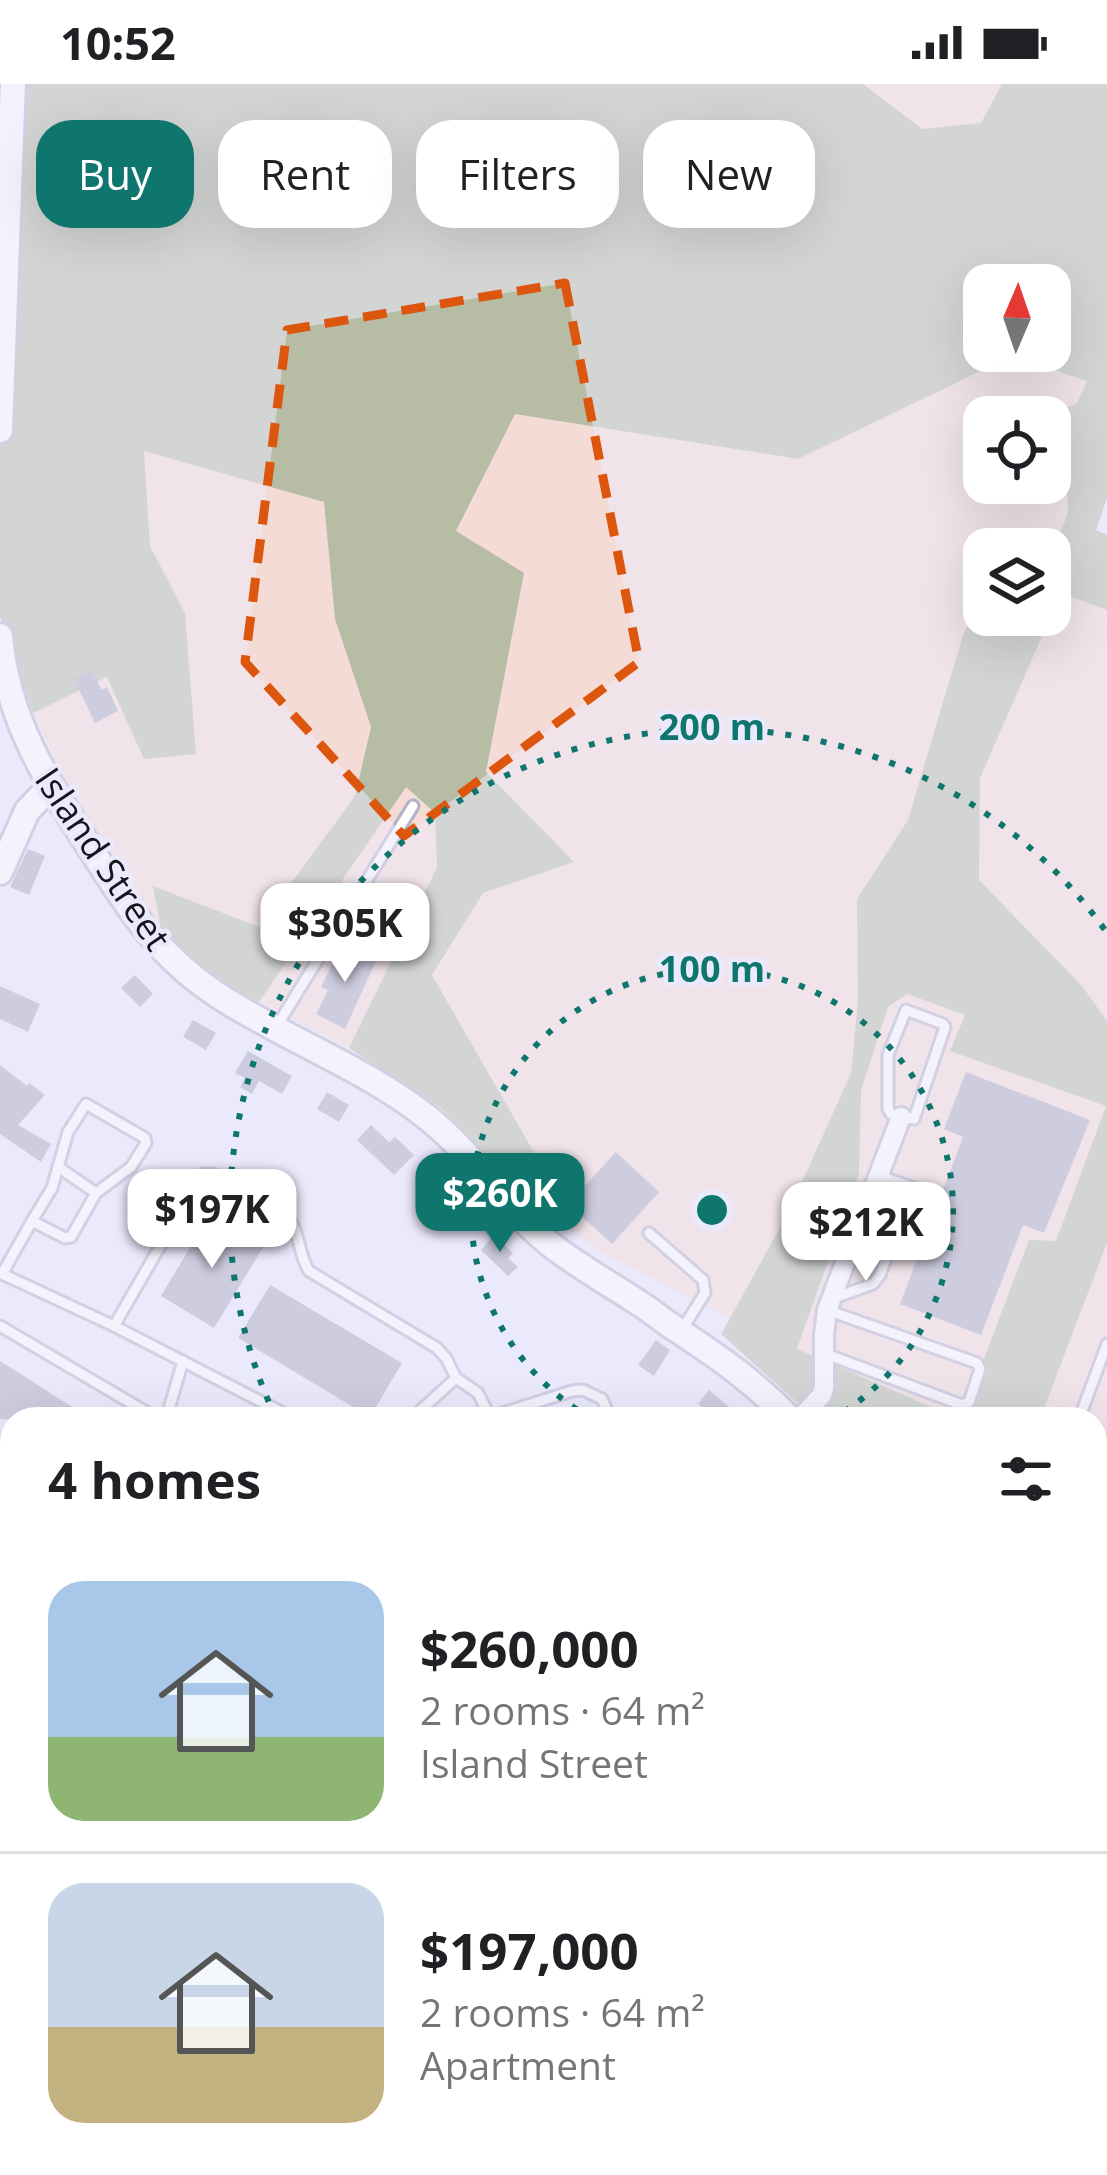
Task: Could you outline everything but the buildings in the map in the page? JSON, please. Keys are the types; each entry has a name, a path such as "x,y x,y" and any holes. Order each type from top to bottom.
{"street":[{"path":"0,430 6,123 13,84"},
{"name":"Island Street","path":"1,651 16,715 50,787 140,926 167,956 214,993 429,1119 472,1160 512,1210 553,1246 713,1351 781,1407"},
{"path":"0,872 19,825 50,787"},
{"path":"808,1407 824,1388 829,1304 901,1118"}],"lane":[{"path":"276,1029 413,806"},
{"path":"906,1010 945,1028 914,1119 901,1118 888,1108 888,1059 906,1010"},
{"path":"32,1222 68,1238 96,1192 130,1167 145,1138 86,1104 68,1132 52,1188 1,1274 114,1325 272,1407"},
{"path":"58,1167 96,1192"},
{"path":"114,1325 199,1179 212,1174 281,1208 294,1227 309,1271 437,1348 456,1378 478,1394 484,1407"},
{"path":"829,1304 868,1286 880,1275 911,1187 879,1176"},
{"path":"649,1233 703,1280 705,1293 681,1332"},
{"path":"824,1354 962,1405 969,1402 980,1370 977,1363 829,1304"},
{"path":"0,1326 141,1407"},
{"path":"1083,1407 1107,1344"},
{"path":"166,1407 183,1361"},
{"path":"424,1407 456,1378"},
{"path":"523,1407 583,1390 602,1399 606,1407"}],"highlighted area":[{"path":"565,283 639,662 404,836 245,662 287,330"}],"shaded area":[{"path":"863,84 1002,84 981,123 922,129"},
{"path":"979,372 1061,372 1088,381 1071,406 1071,396 963,396 963,504 1068,504 1064,528 963,528 963,636 908,820 857,899 858,1001 851,1073 787,1215 729,1318 603,1253 539,1209 562,1200 432,975 483,892 486,772 524,573 456,532 515,413 798,459"},
{"path":"144,450 324,502 335,619 371,727 355,796 259,927 154,887 162,934 79,810 33,713 107,676 144,759 185,613 150,546"},
{"path":"1071,597 1107,610 1107,1021 1082,986 978,880 980,777 1042,636 1071,636"},
{"path":"405,786 436,813 437,867 349,1048 259,1002"},
{"path":"907,994 965,1015 951,1051 1107,1105 1056,1241 1029,1241 966,1407 932,1407 797,1350 859,1174 861,1091 888,1007"},
{"path":"1107,1243 1107,1407 1045,1407"}],"green space":[{"path":"28,84 863,84 922,129 981,123 1002,84 1107,84 1107,498 1096,530 1107,535 1107,610 1071,597 1071,528 1062,528 1071,504 1071,406 1087,381 1060,372 1071,372 1071,264 963,264 963,372 979,372 798,459 515,414 456,531 524,573 486,772 574,862 483,893 432,975 562,1201 539,1209 442,1109 349,1048 437,867 435,813 406,787 259,1002 198,972 162,934 153,886 259,927 355,796 371,727 335,619 324,502 144,451 150,546 185,613 196,754 144,759 107,677 33,713 0,616 0,436"},
{"path":"963,635 1042,636 980,778 979,880 1082,986 1107,1021 1107,1243 1045,1407 966,1407 1029,1240 1056,1241 1106,1106 950,1051 965,1015 907,994 888,1007 861,1091 859,1174 797,1349 932,1407 802,1407 721,1334 787,1215 851,1073 858,1001 857,899 908,820"}]}
